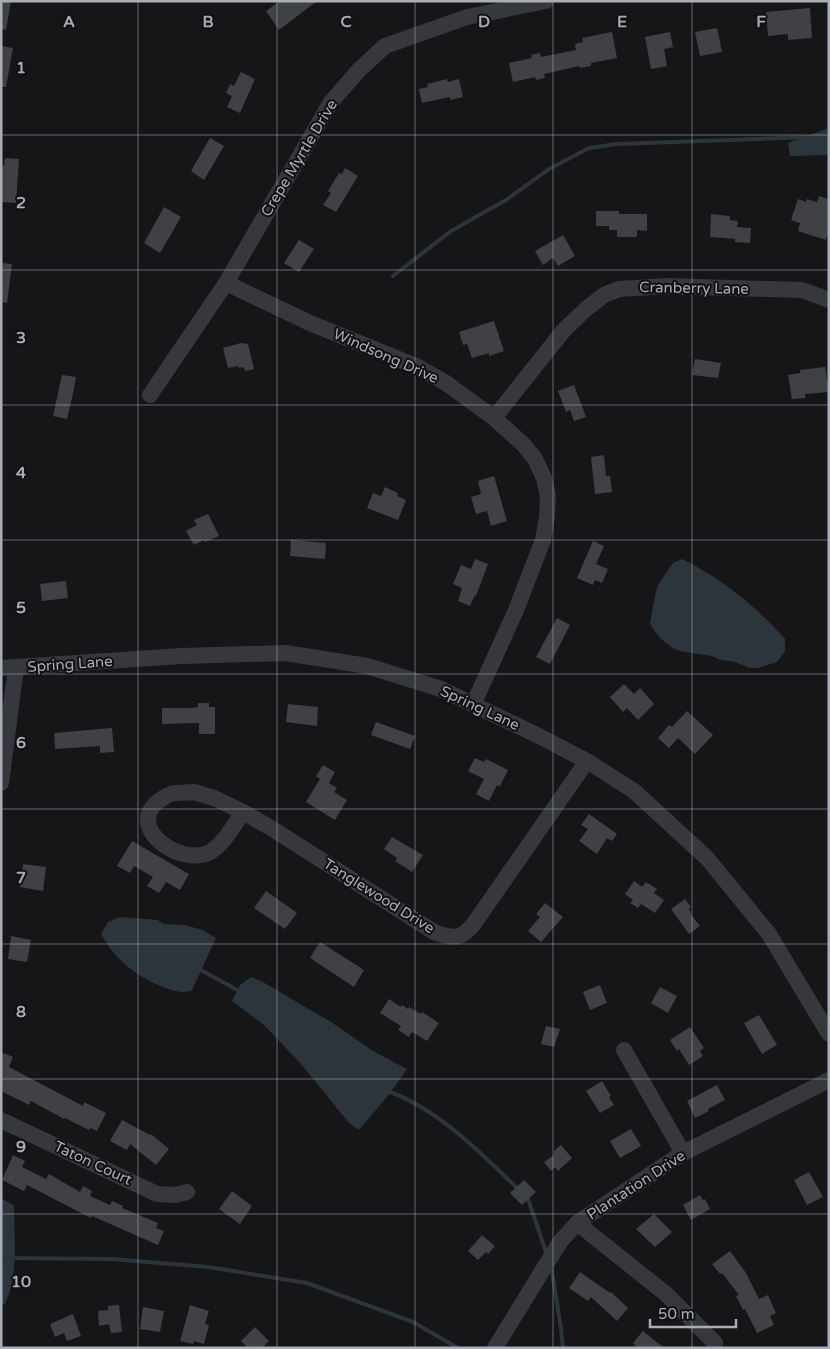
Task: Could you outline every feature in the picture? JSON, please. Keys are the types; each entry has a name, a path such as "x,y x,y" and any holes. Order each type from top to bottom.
{"street":[{"name":"Crepe Myrtle Drive","path":"150,395 226,283 331,102 359,70 385,46 465,9 546,1"},
{"name":"Windsong Drive","path":"226,283 310,323 418,367 446,383 494,418 524,445 535,459 544,478 548,496 548,517 544,540 516,610 473,705"},
{"name":"Cranberry Lane","path":"494,418 564,330 604,295 619,289 666,286 802,290 829,300"},
{"name":"Spring Lane","path":"9,668 182,656 286,653 367,666 441,689 587,761 634,791 707,858 769,934 829,1034"},
{"path":"1,783 9,668"},
{"name":"Tanglewood Drive","path":"243,812 223,840 209,852 196,856 180,854 166,848 154,836 147,822 149,811 161,799 171,794 194,792 214,798 243,812 271,828 434,932 457,938 465,934 474,925 587,761"},
{"path":"624,1050 683,1153"},
{"name":"Plantation Drive","path":"495,1348 560,1242 577,1223 683,1153 829,1080"},
{"name":"Taton Court","path":"1,1120 157,1194 175,1195 187,1192"},
{"path":"577,1223 666,1294 716,1343"}],"shaded area":[{"path":"829,128 829,155 790,156 788,143"},
{"path":"682,559 724,584 750,604 774,627 785,639 785,651 777,662 758,668 749,668 712,656 674,649 661,639 650,623 655,596 658,585 673,563"},
{"path":"120,917 158,920 163,924 184,925 203,930 216,938 192,990 179,992 155,984 128,967 113,952 101,934 108,922"},
{"path":"251,977 331,1022 373,1051 407,1069 391,1092 359,1130 349,1123 301,1064 264,1025 232,1001 240,985"},
{"path":"1,1198 14,1206 14,1268 5,1304 1,1304"}],"building":[{"path":"1,1 11,1 6,30 1,29"},
{"path":"280,1 317,1 279,30 266,11"},
{"path":"810,8 812,38 788,40 788,34 768,36 766,12"},
{"path":"717,28 722,52 700,56 695,32"},
{"path":"612,32 617,58 591,63 591,66 580,68 579,66 544,74 545,78 536,80 535,77 513,82 509,63 532,58 531,55 540,53 541,57 576,50 575,44 583,42 582,38"},
{"path":"670,32 673,47 664,49 667,66 651,69 645,37"},
{"path":"1,46 13,48 6,87 1,87"},
{"path":"241,72 255,79 240,113 227,107 232,96 226,93 230,84 234,86"},
{"path":"447,79 448,82 459,79 463,97 450,100 450,97 422,103 419,89 428,87 427,84"},
{"path":"210,138 224,146 204,180 191,171"},
{"path":"5,158 19,159 16,203 1,202 1,165 4,166"},
{"path":"345,168 358,176 336,212 323,205 331,193 328,191 339,173 342,174"},
{"path":"819,196 829,199 829,230 826,240 798,231 800,223 791,220 798,199 806,202 807,199 817,202"},
{"path":"164,207 181,217 160,253 144,243"},
{"path":"596,211 619,211 619,214 647,214 647,231 637,230 637,237 617,237 617,230 609,230 609,226 596,226"},
{"path":"711,214 730,216 730,220 738,221 737,227 751,228 750,243 735,242 735,239 710,237"},
{"path":"563,235 575,256 558,266 553,258 543,265 535,251"},
{"path":"299,240 314,249 299,272 284,263"},
{"path":"1,263 12,264 7,303 1,302"},
{"path":"494,321 504,351 489,356 489,353 472,358 467,344 463,345 459,332"},
{"path":"241,343 248,344 254,369 245,371 244,367 239,368 238,366 228,368 223,348"},
{"path":"695,359 721,363 718,378 692,375"},
{"path":"825,367 829,392 805,394 805,398 792,399 788,375 800,373 800,370"},
{"path":"62,375 76,377 67,419 53,416"},
{"path":"574,385 586,417 574,421 570,410 566,412 558,391"},
{"path":"604,455 606,476 610,476 612,492 595,494 591,457"},
{"path":"494,476 507,521 491,526 487,511 476,514 471,497 481,494 478,481"},
{"path":"385,487 398,493 397,496 406,500 398,520 367,508 373,493 381,496"},
{"path":"208,514 219,536 194,545 186,531 197,525 194,520"},
{"path":"291,540 326,543 325,559 290,556"},
{"path":"593,541 604,546 596,564 608,569 602,583 595,580 593,585 577,578"},
{"path":"475,559 488,564 476,596 470,606 458,601 462,588 453,584 461,565 471,569"},
{"path":"66,581 68,598 42,601 40,584"},
{"path":"557,618 570,625 550,664 536,657"},
{"path":"624,684 634,694 640,688 654,704 638,720 627,708 623,712 610,697"},
{"path":"198,703 209,703 209,707 215,707 215,734 199,734 199,723 162,724 162,708 192,708 198,707"},
{"path":"288,704 318,707 317,726 286,722"},
{"path":"687,711 713,735 695,754 678,738 669,748 658,738 669,725 672,727"},
{"path":"376,722 415,736 410,749 371,735"},
{"path":"112,728 114,752 100,753 100,746 55,749 54,733"},
{"path":"475,758 484,762 486,759 508,770 500,786 497,785 489,801 476,794 484,779 468,771"},
{"path":"323,765 335,772 329,783 337,788 334,792 347,800 335,820 306,802 320,779 316,776"},
{"path":"589,814 617,834 612,841 607,838 597,854 579,841 588,829 581,825"},
{"path":"392,837 423,855 412,872 395,861 397,858 384,849"},
{"path":"132,841 189,874 180,890 166,882 159,893 147,886 153,877 134,866 130,873 117,866"},
{"path":"23,864 46,867 43,891 20,887"},
{"path":"634,881 642,887 646,882 657,889 654,893 664,900 655,913 641,904 638,908 630,903 633,900 625,894"},
{"path":"266,891 297,913 285,929 254,908"},
{"path":"685,899 691,907 689,909 692,916 700,926 689,934 671,909"},
{"path":"545,903 563,917 541,942 528,931 540,917 536,914"},
{"path":"11,936 31,940 27,962 8,959"},
{"path":"320,942 364,970 354,987 310,958"},
{"path":"600,985 607,1003 590,1010 583,992"},
{"path":"660,987 677,996 668,1013 651,1003"},
{"path":"389,999 401,1007 402,1005 408,1009 409,1007 421,1014 422,1012 439,1023 427,1041 412,1032 409,1037 398,1030 401,1026 380,1013"},
{"path":"759,1015 777,1045 762,1054 744,1023"},
{"path":"546,1026 560,1029 554,1047 541,1044"},
{"path":"690,1027 704,1048 700,1051 703,1056 689,1065 679,1049 677,1051 670,1040"},
{"path":"1,1052 13,1057 9,1067 83,1106 84,1102 106,1113 97,1131 90,1128 89,1130 64,1119 31,1101 29,1105 1,1091"},
{"path":"602,1081 614,1105 600,1113 586,1091"},
{"path":"717,1085 725,1100 695,1118 687,1101"},
{"path":"122,1120 151,1134 169,1149 156,1165 130,1144 127,1150 110,1141"},
{"path":"631,1129 641,1146 620,1158 610,1141"},
{"path":"561,1145 572,1158 558,1171 555,1167 551,1171 544,1162 554,1155 554,1151"},
{"path":"13,1155 25,1161 22,1167 46,1179 49,1174 80,1192 83,1186 92,1191 90,1196 110,1205 112,1201 123,1206 122,1208 158,1223 156,1228 164,1231 158,1245 92,1216 91,1218 27,1185 24,1191 2,1180"},
{"path":"809,1172 823,1197 807,1205 794,1180"},
{"path":"524,1180 536,1192 522,1205 510,1193"},
{"path":"232,1191 252,1206 240,1224 219,1209"},
{"path":"700,1195 703,1200 705,1199 710,1209 691,1220 683,1205"},
{"path":"654,1214 672,1232 655,1247 636,1229"},
{"path":"482,1235 495,1246 488,1254 486,1252 478,1260 468,1251"},
{"path":"730,1251 746,1273 759,1299 768,1295 776,1313 770,1316 774,1325 757,1333 736,1296 739,1295 722,1273 720,1274 712,1264"},
{"path":"580,1272 611,1292 628,1308 617,1321 591,1297 588,1301 569,1288"},
{"path":"119,1305 122,1332 111,1333 109,1324 99,1326 98,1311 108,1310 108,1306"},
{"path":"190,1305 209,1311 205,1324 209,1325 204,1344 194,1341 193,1344 180,1341"},
{"path":"143,1307 164,1311 160,1332 140,1329"},
{"path":"73,1314 81,1336 67,1341 64,1333 55,1337 50,1324"},
{"path":"255,1327 269,1341 262,1348 248,1348 241,1341"},
{"path":"643,1331 664,1348 638,1348 633,1343"}],"waterway":[{"path":"393,276 451,231 506,200 549,169 589,148 617,144 809,137"},
{"path":"197,968 241,992"},
{"path":"387,1091 423,1108 441,1120 518,1189"},
{"path":"525,1196 528,1199 547,1255"},
{"path":"1,1258 112,1259 208,1267 307,1283 413,1322 458,1348"},
{"path":"551,1266 563,1348"}]}
